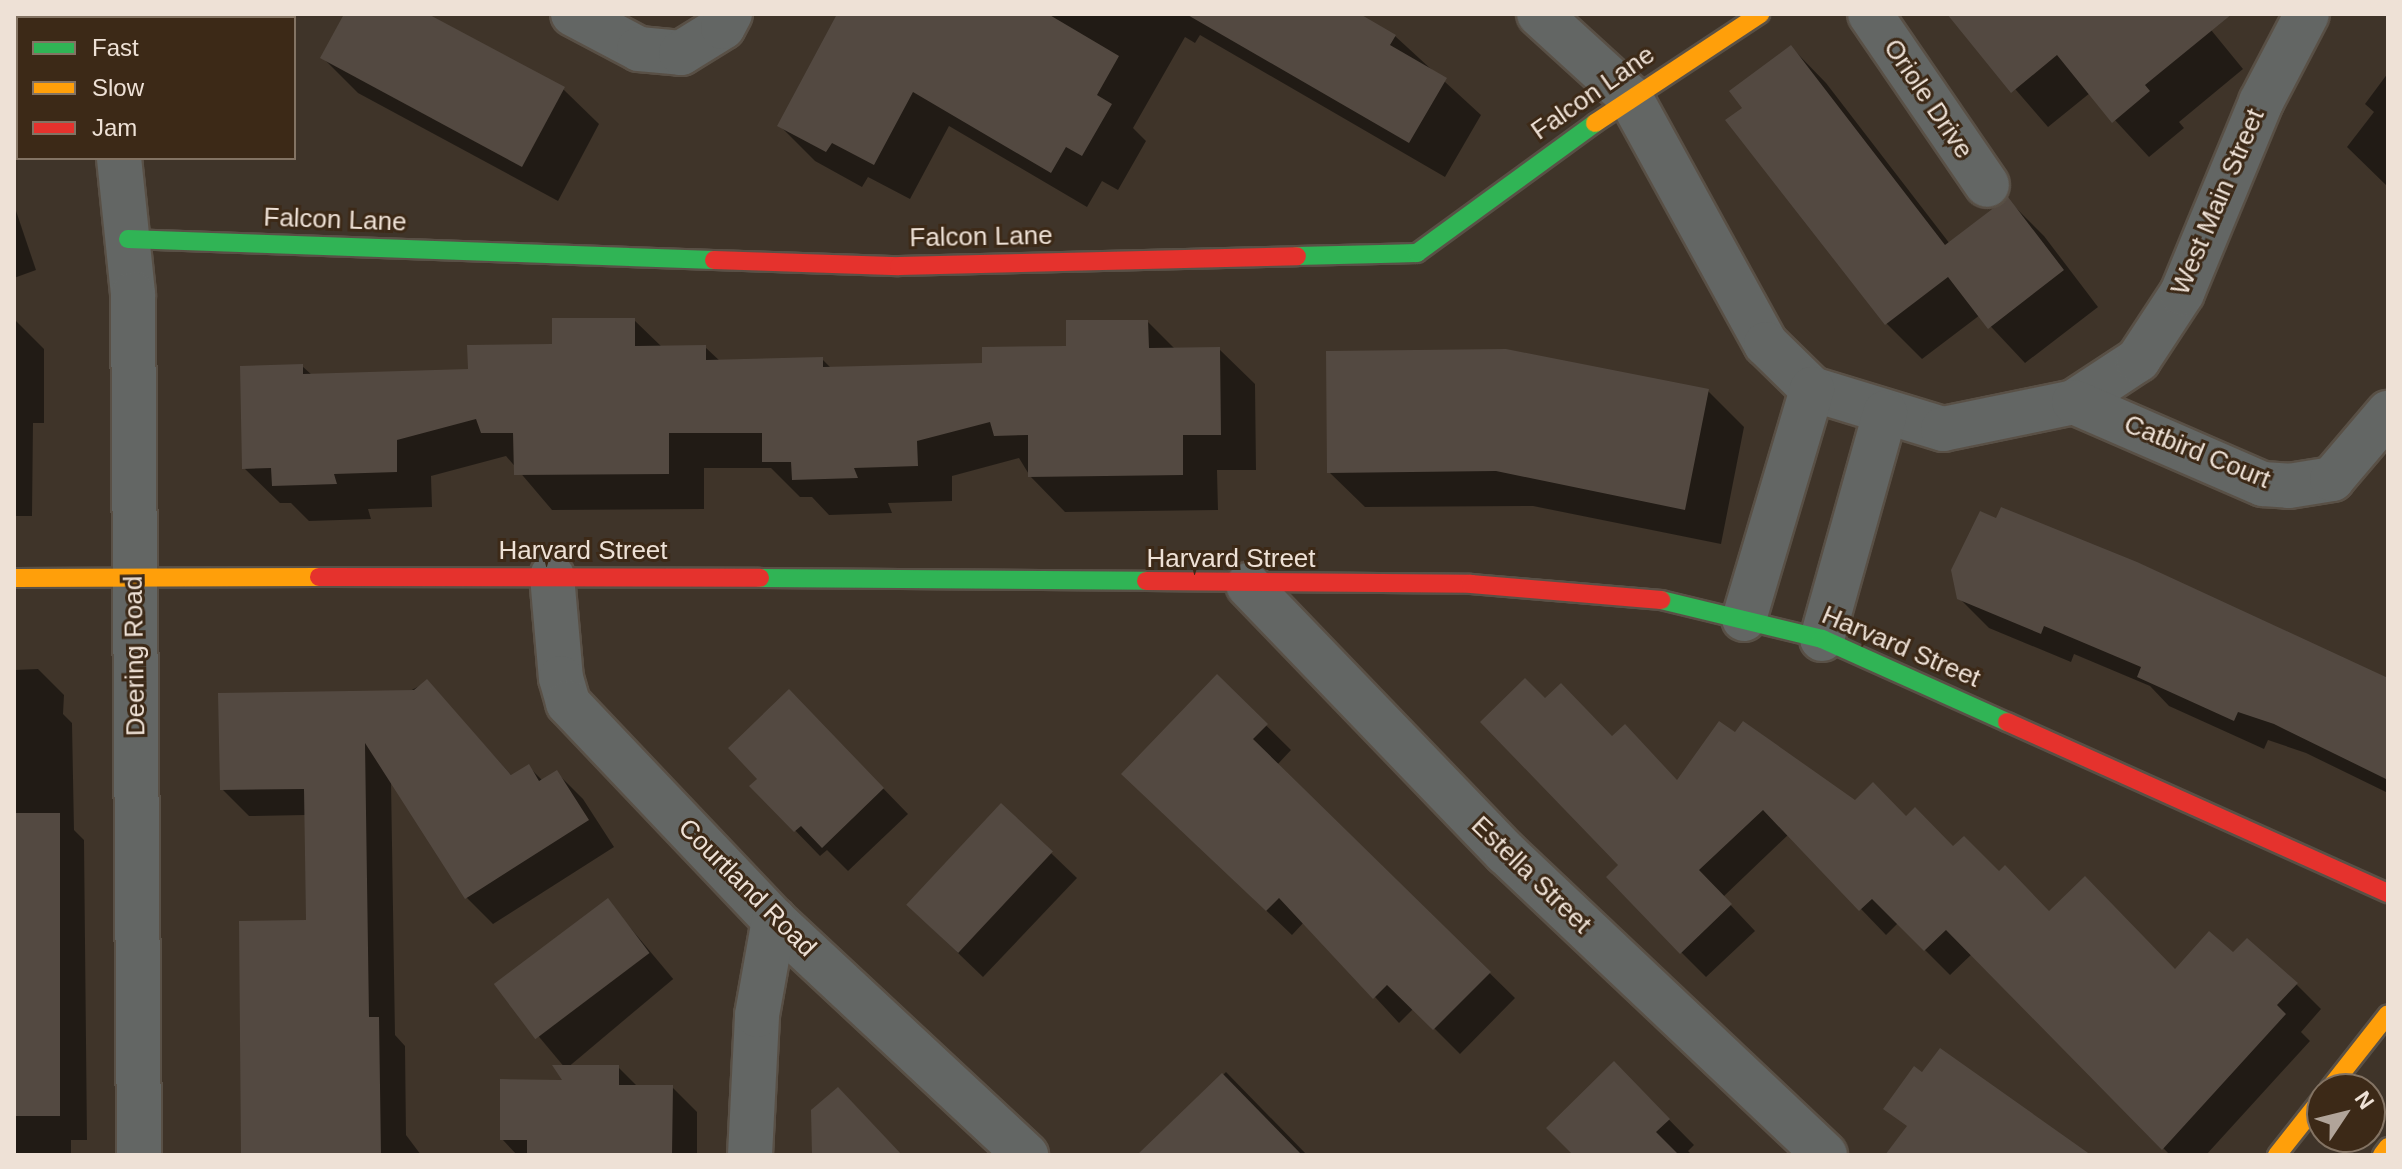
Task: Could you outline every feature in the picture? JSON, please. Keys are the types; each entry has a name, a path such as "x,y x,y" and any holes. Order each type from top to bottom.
{"main road":[{"name":"Falcon Lane","path":"128,239 899,266 1417,253 1630,97 1760,14"},
{"name":"Harvard Street","path":"14,578 552,576 1248,585 1471,584 1670,601 1822,639 2388,893"},
{"path":"2342,1073 2388,1014"},
{"path":"2277,1155 2306,1118"},
{"path":"2382,1155 2388,1147"}],"street":[{"path":"573,14 639,49 681,53 723,27 730,14"},
{"name":"West Main Street","path":"1539,14 1630,97 1766,344 1812,389 1943,429 2074,402 2138,360 2182,293 2261,102 2307,14"},
{"name":"Oriole Drive","path":"1870,14 1987,185"},
{"name":"Deering Road","path":"119,160 128,239 139,1155"},
{"path":"1744,619 1812,389"},
{"name":"Catbird Court","path":"2074,402 2263,484 2289,486 2332,479 2388,413"},
{"path":"1822,639 1885,413"},
{"name":"Courtland Road","path":"552,576 561,678 568,703 774,920 1026,1155"},
{"name":"Estella Street","path":"1248,585 1506,853 1825,1155"},
{"path":"750,1155 757,1015 774,920"}],"building":[{"path":"344,14 428,14 565,87 522,167 320,58"},
{"path":"837,14 1048,14 1119,56 1097,95 1112,104 1082,156 1066,147 1051,173 913,92 874,165 832,143 826,152 777,126"},
{"path":"1186,14 1360,14 1396,35 1390,45 1447,78 1409,143"},
{"path":"1947,14 2232,14 2145,85 2150,91 2112,123 2057,55 2011,93"},
{"path":"1791,45 1945,245 2008,197 2064,270 1988,329 1948,277 1885,325 1725,120 1742,108 1729,91"},
{"path":"552,318 635,318 635,346 706,345 706,360 823,357 823,367 982,363 982,347 1066,346 1066,320 1148,320 1149,348 1220,347 1221,435 1183,435 1183,475 1028,477 1028,435 994,436 990,422 917,441 918,466 854,468 858,478 792,480 791,462 762,462 762,433 669,433 669,474 514,475 513,433 481,433 476,419 397,440 397,472 334,474 337,484 272,486 271,468 242,469 240,366 303,364 303,374 468,369 467,345 552,344"},
{"path":"1506,349 1709,389 1685,510 1496,471 1327,473 1326,351"},
{"path":"2001,507 2137,562 2388,678 2388,780 2274,724 2238,712 2234,721 2137,677 2141,667 2044,626 2041,634 1957,599 1951,570 1980,511 1996,518"},
{"path":"1217,674 1268,724 1253,739 1491,972 1433,1030 1387,985 1373,999 1279,898 1266,911 1121,774"},
{"path":"1525,678 1545,698 1561,683 1612,736 1625,724 1677,780 1719,721 1735,732 1743,721 1855,800 1873,782 1906,816 1915,807 1953,846 1964,836 1999,871 2005,865 2049,911 2085,876 2175,969 2209,931 2233,952 2247,938 2298,983 2277,1005 2286,1014 2162,1150 1946,930 1924,951 1872,899 1859,911 1763,810 1699,870 1732,904 1680,954 1606,877 1618,865 1480,722"},
{"path":"427,679 511,775 529,764 539,781 557,770 589,820 465,899 365,743 369,1017 379,1017 381,1155 241,1155 239,921 306,920 304,789 220,790 218,693 414,690"},
{"path":"789,689 884,788 822,848 801,826 794,832 749,786 757,779 728,748"},
{"path":"1001,803 1053,851 958,953 906,905"},
{"path":"14,813 60,813 60,1116 14,1116"},
{"path":"608,898 650,953 535,1039 494,984"},
{"path":"1940,1048 2091,1155 1885,1155 1907,1126 1883,1109 1914,1066 1922,1072"},
{"path":"1614,1061 1670,1119 1656,1132 1679,1155 1573,1155 1546,1128"},
{"path":"552,1065 619,1065 619,1085 673,1085 672,1155 527,1155 527,1140 500,1140 500,1079 562,1080"},
{"path":"1222,1073 1302,1155 1137,1155"},
{"path":"838,1087 902,1155 812,1155 811,1110"}],"traffic: fast":[{"path":"1297,256 1417,253 1595,123"},
{"path":"128,239 714,260"},
{"path":"760,578 1146,581"},
{"path":"1661,600 1822,639 2007,722"}],"traffic: slow":[{"path":"1595,123 1760,14"},
{"path":"14,578 319,577"},
{"path":"2342,1073 2388,1014"},
{"path":"2277,1155 2306,1118"},
{"path":"2382,1155 2388,1147"}],"traffic: jam":[{"path":"714,260 899,266 1297,256"},
{"path":"319,577 760,578"},
{"path":"1146,581 1471,584 1661,600"},
{"path":"2007,722 2388,893"}]}
